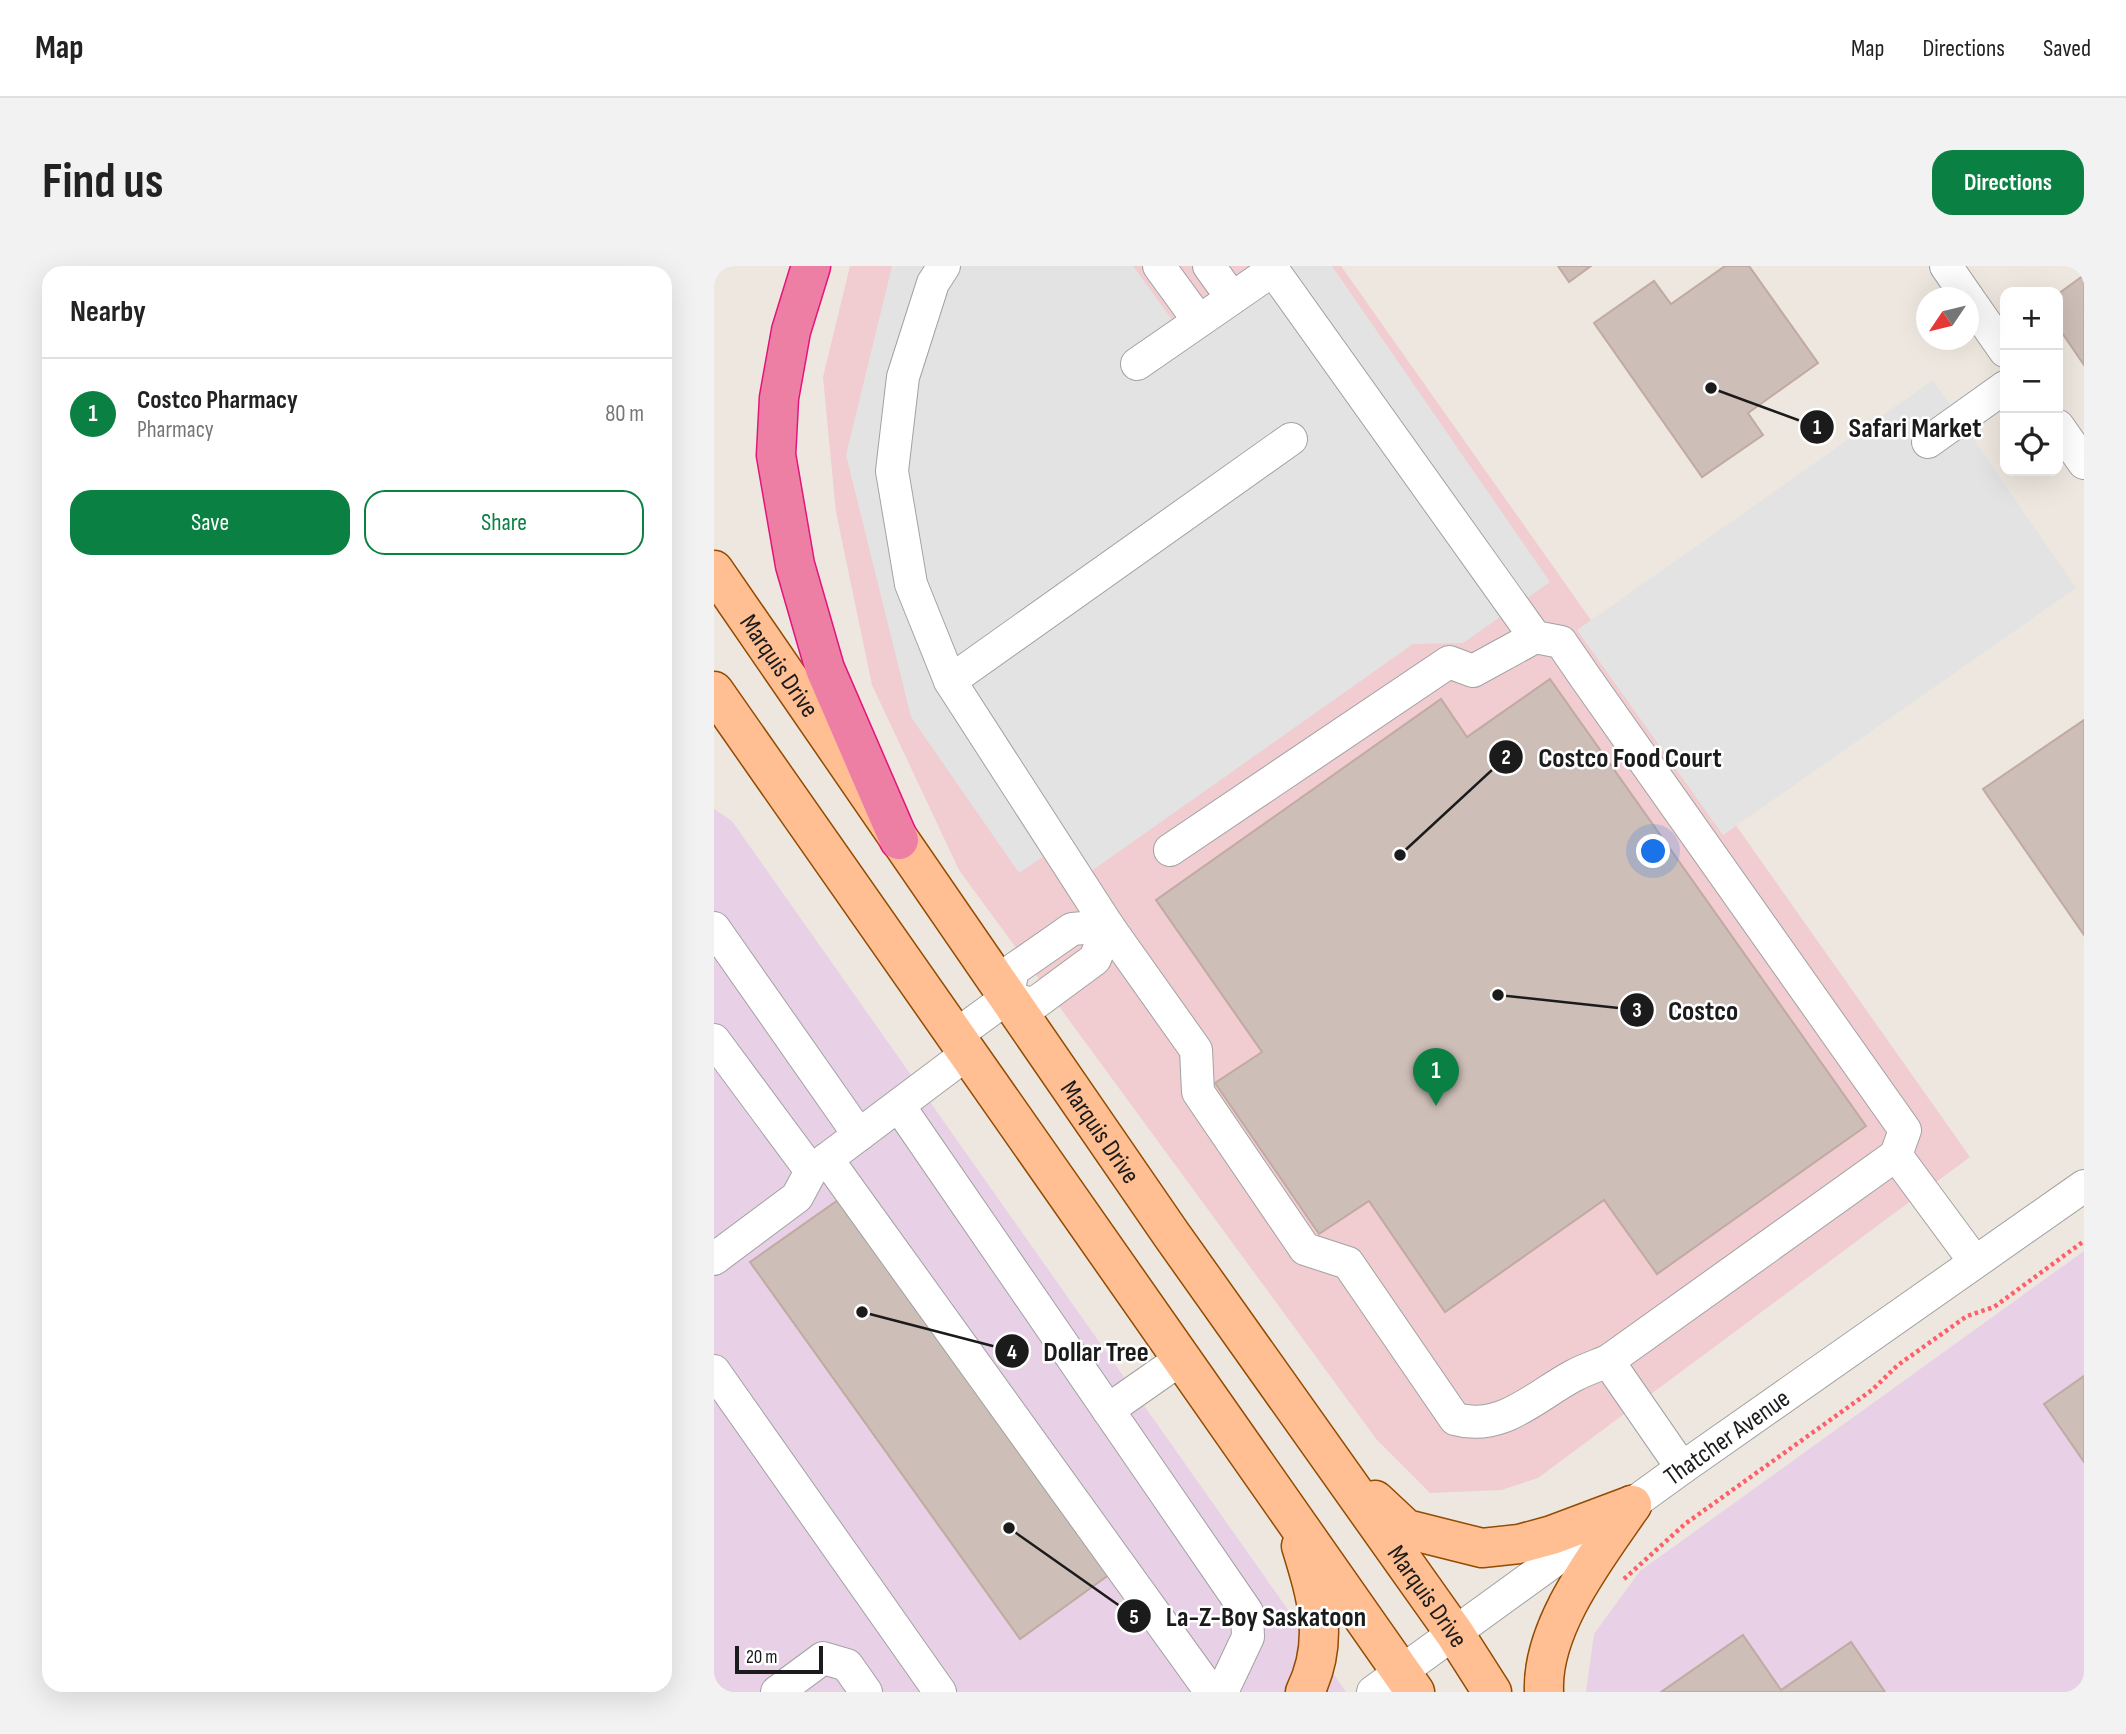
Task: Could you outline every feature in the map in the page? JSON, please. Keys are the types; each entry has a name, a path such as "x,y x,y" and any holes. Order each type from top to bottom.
{"highway":[{"path":"811,266 792,331 784,371 776,455 795,565 825,669 899,840"}],"main road":[{"name":"Marquis Drive","path":"714,570 1007,998 1455,1634 1492,1692"},
{"path":"714,691 1291,1514 1396,1685"},
{"path":"1332,1460 1406,1529 1482,1548 1519,1544 1552,1535 1632,1505"},
{"path":"1544,1692 1549,1651 1566,1610 1588,1569 1632,1505"},
{"path":"1291,1514 1315,1593 1319,1623 1320,1651 1305,1692"}],"street":[{"path":"944,266 933,284 903,377 892,471 911,584 950,681 1108,926 1196,1049 1198,1092 1305,1250 1348,1263 1455,1419 1474,1424 1503,1417 1573,1376 1608,1361 1896,1155 1905,1130 1561,642 1535,637 1244,285 1209,266"},
{"path":"1159,266 1244,285"},
{"path":"1180,266 1244,285"},
{"path":"1946,266 1960,287"},
{"path":"1138,364 1244,285"},
{"path":"1979,314 2004,350"},
{"path":"1928,442 2000,391"},
{"path":"2063,433 2084,463"},
{"path":"950,681 1291,439"},
{"path":"1170,850 1449,662 1473,671 1535,637"},
{"path":"714,1259 797,1197 819,1165 899,1106 1007,998 1034,1004 1095,959 1108,926"},
{"path":"714,928 859,1135"},
{"path":"714,1040 819,1165 1211,1692"},
{"path":"899,1106 1247,1612 1248,1637 1222,1692"},
{"path":"1896,1155 1975,1262"},
{"name":"Thatcher Avenue","path":"1396,1685 1455,1634 1682,1468 2084,1186"},
{"path":"1108,1410 1181,1359"},
{"path":"1608,1361 1682,1468"},
{"path":"714,1371 940,1692"},
{"path":"777,1692 823,1658 847,1665 866,1692"}],"path":[{"path":"1620,1583 1685,1524 1872,1390 1898,1365 1967,1315 1994,1307 2084,1241"}],"shaded area":[{"path":"850,266 1341,266 1970,1157 1538,1478 1501,1490 1430,1493 1377,1440 959,870 872,685 836,512 823,377"},
{"path":"892,266 1133,266 1176,325 1260,266 1332,266 1550,582 1463,643 1413,644 1066,889 1044,856 1019,873 911,717 846,455"},
{"path":"1933,380 2076,588 1723,835 1577,630"},
{"path":"714,809 732,821 1346,1692 714,1692"},
{"path":"2084,1251 2084,1692 1586,1692 1594,1634 1640,1571"}],"building":[{"path":"1558,266 1591,266 1569,282"},
{"path":"1725,266 1749,266 1818,363 1748,413 1763,435 1702,477 1594,323 1654,281 1671,304"},
{"path":"2084,275 2084,365 2063,334 2063,290"},
{"path":"1550,679 1866,1126 1657,1274 1604,1200 1445,1312 1369,1201 1319,1234 1215,1083 1262,1052 1156,900 1441,699 1467,737"},
{"path":"2084,720 2084,935 1983,789"},
{"path":"841,1198 1110,1574 1020,1639 750,1262"},
{"path":"2084,1376 2084,1462 2044,1404"},
{"path":"1743,1635 1781,1690 1851,1642 1885,1692 1661,1692"}],"place":[{"name":"Safari Market","path":"1711,388"},
{"name":"Costco Food Court","path":"1400,855"},
{"name":"Costco","path":"1498,995"},
{"name":"Costco Pharmacy","path":"1436,1106"},
{"name":"Dollar Tree","path":"862,1312"},
{"name":"La-Z-Boy Saskatoon","path":"1009,1528"}]}
